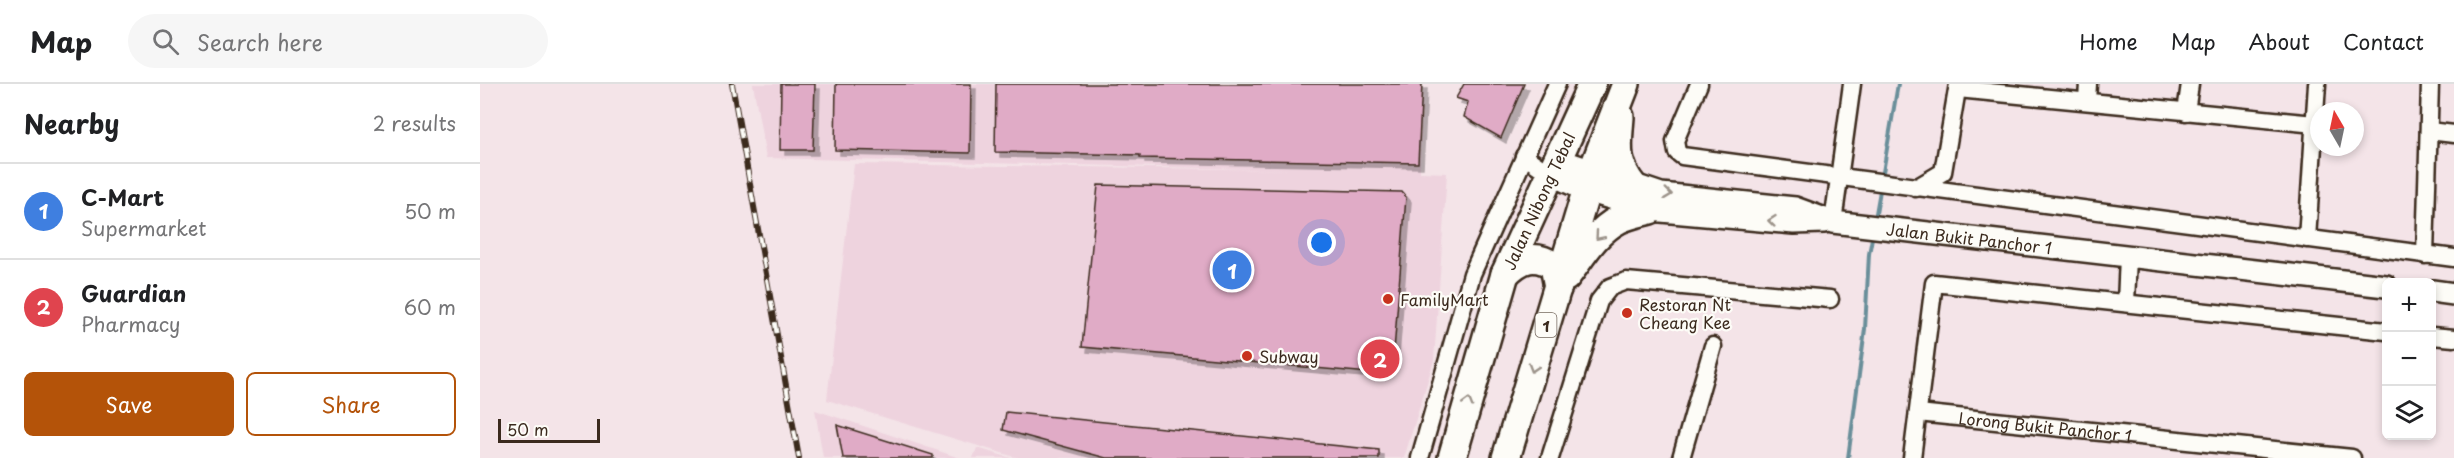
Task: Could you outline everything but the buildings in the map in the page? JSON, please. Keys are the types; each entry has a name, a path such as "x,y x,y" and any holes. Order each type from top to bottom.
{"highway":[{"name":"Jalan Nibong Tebal","path":"1452,458 1505,274 1592,84"},
{"name":"Jalan Nibong Tebal","path":"1506,458 1589,181 1624,88"},
{"path":"1624,88 1618,152 1622,172 1633,186"},
{"path":"1557,287 1598,235 1608,226 1619,219 1650,210"},
{"path":"1505,274 1514,264 1525,258 1536,258 1554,266 1557,287"}],"street":[{"path":"1420,458 1472,274 1557,84"},
{"path":"1699,84 1677,136 1675,146 1682,156 2454,258"},
{"path":"1589,181 1650,210 1794,223 1834,222 1845,178 1852,84"},
{"path":"2186,112 2190,84"},
{"path":"2316,102 2317,84"},
{"path":"2425,255 2430,84"},
{"path":"1916,188 1943,172 1958,86 2087,92 2186,112 2310,124"},
{"path":"2429,131 2454,134"},
{"path":"1524,156 1554,166"},
{"path":"2307,239 2313,156"},
{"name":"Jalan Bukit Panchor 1","path":"1554,166 1589,181 1633,186 1661,194 1795,208 1834,222 2382,286"},
{"path":"2126,303 2128,256"},
{"path":"1550,458 1599,301 1610,287 1626,281 1647,282 1830,299"},
{"path":"1912,458 1934,283 2382,331"},
{"path":"2436,292 2454,294"},
{"path":"2436,336 2454,338"},
{"path":"1681,458 1713,346"},
{"name":"Lorong Bukit Panchor 1","path":"1917,413 2225,451 2345,458"}],"shaded area":[{"path":"753,84 1423,84 1420,172 1447,173 1434,360 1404,458 1018,458 827,400 854,164 1292,170 766,158"},
{"path":"815,410 960,458 823,458"},
{"path":"977,448 1011,458 973,458"}],"waterway":[{"path":"1882,178 1898,84"},
{"path":"1875,219 1881,185"},
{"path":"1848,458 1865,329 1869,254 1873,233"}],"railway":[{"path":"732,84 799,458"}],"place":[{"name":"C-Mart","path":"1232,270"},
{"name":"FamilyMart","path":"1388,299"},
{"name":"Restoran Nt Cheang Kee","path":"1627,313"},
{"name":"Subway","path":"1247,356"},
{"name":"Guardian","path":"1380,359"}]}
